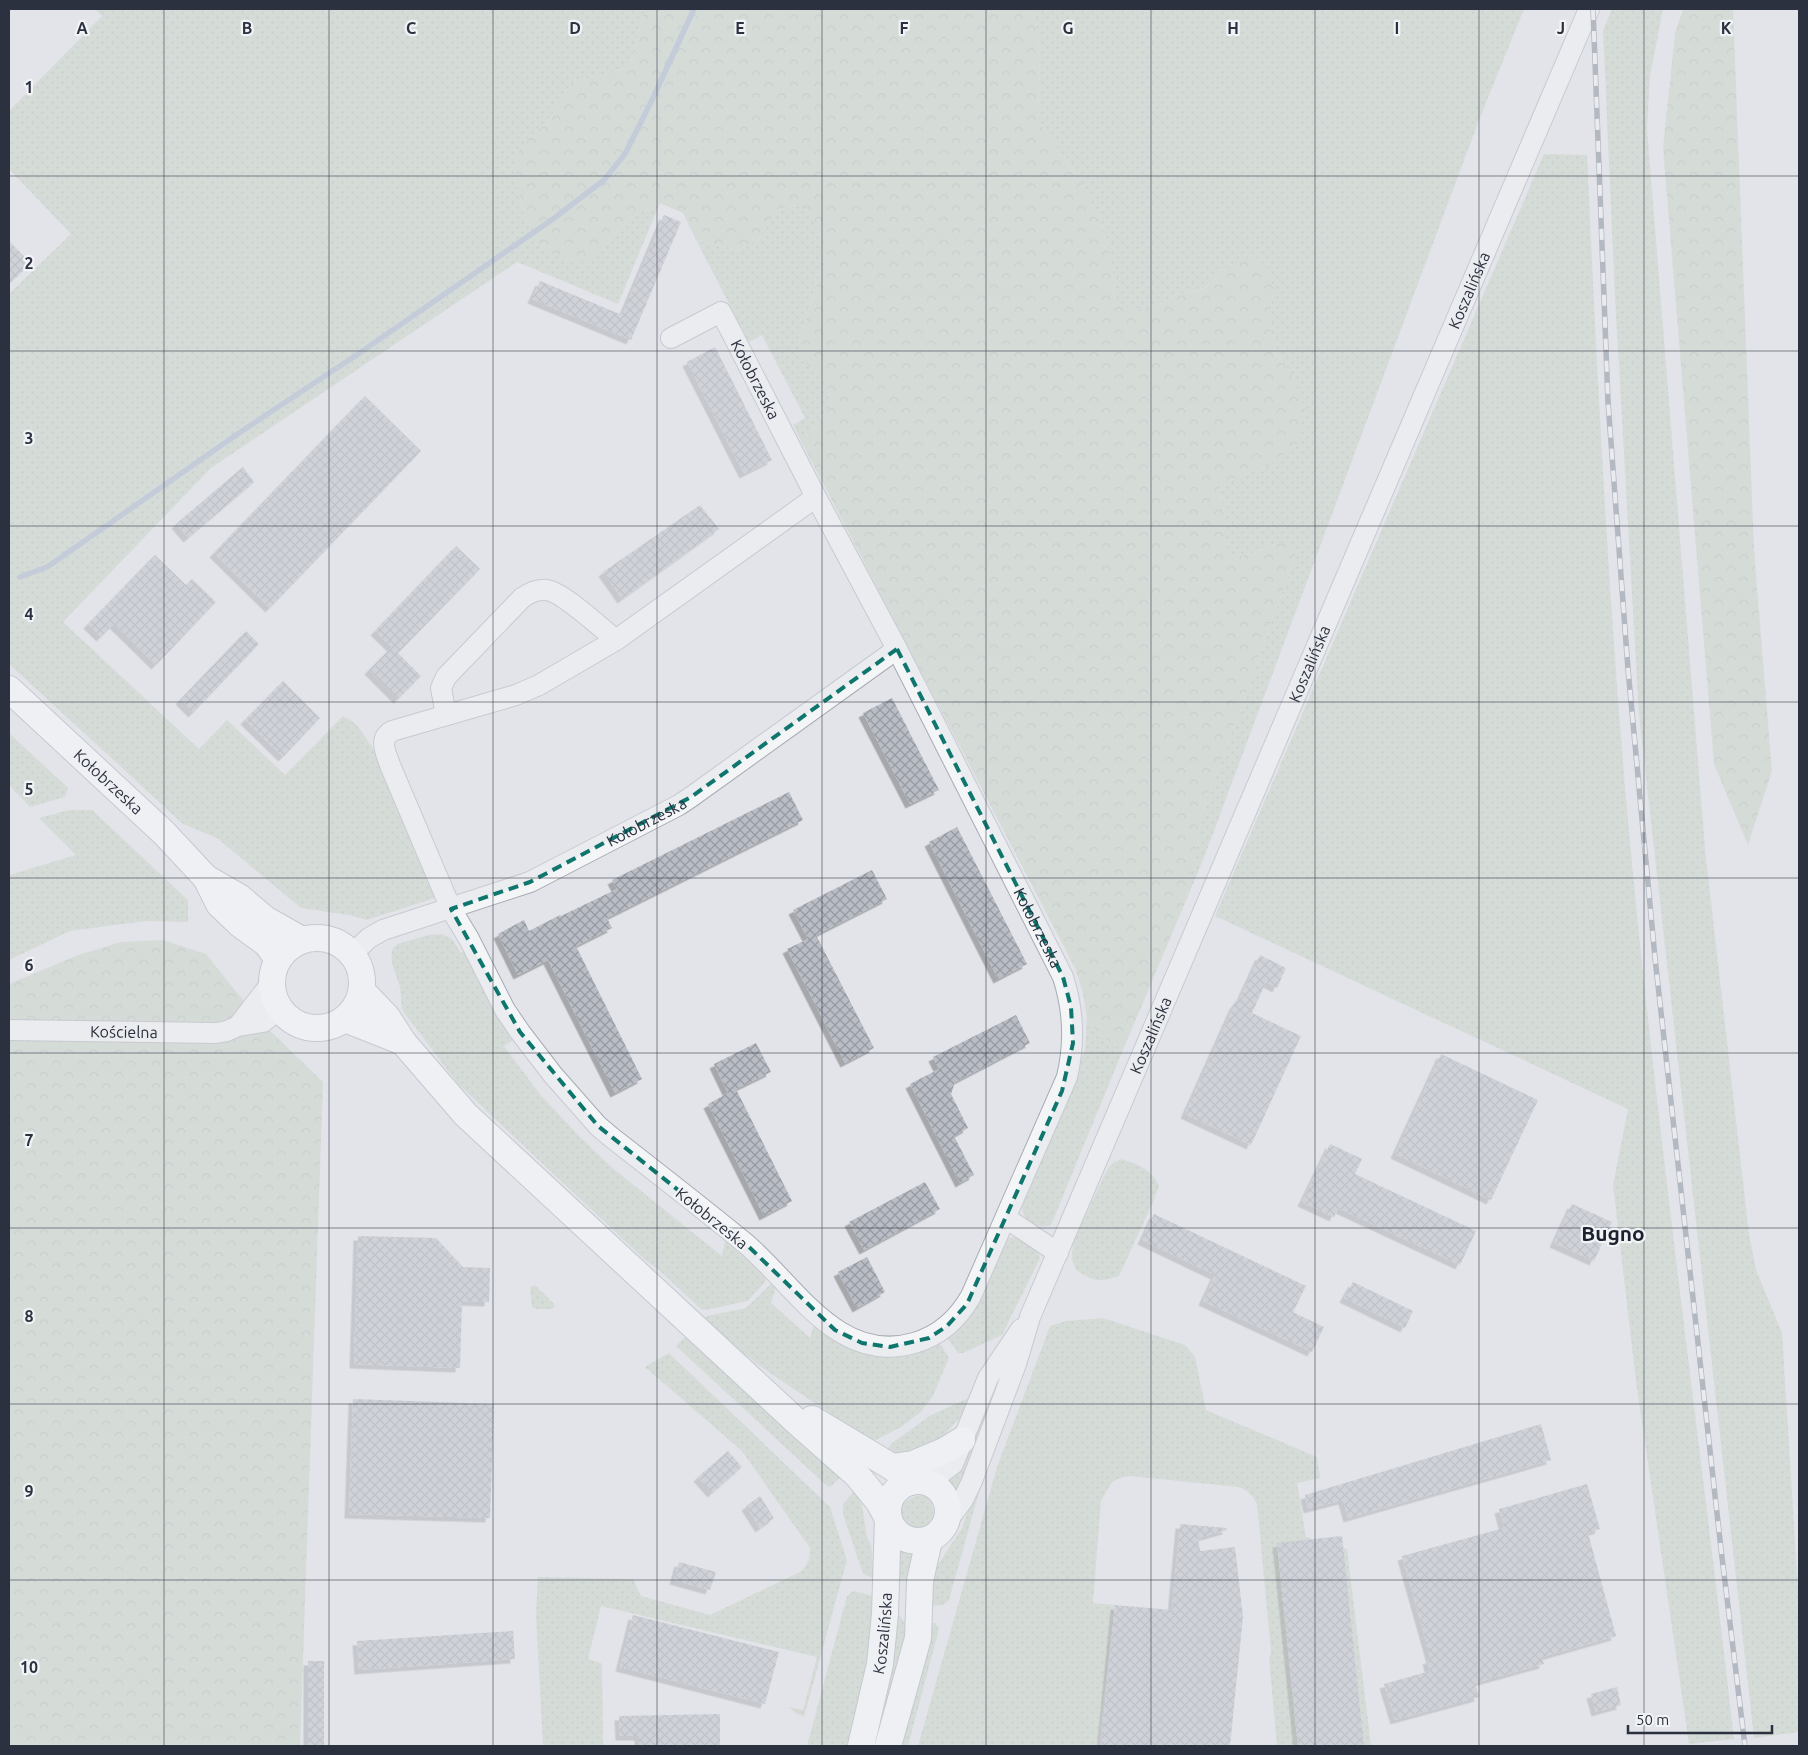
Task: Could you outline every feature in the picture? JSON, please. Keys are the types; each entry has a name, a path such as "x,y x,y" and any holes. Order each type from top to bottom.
{"main road":[{"name":"Kołobrzeska","path":"9,689 164,833 206,878 219,904 241,925 267,944 275,971"},
{"name":"Kołobrzeska","path":"206,878 239,897 265,919 302,940"},
{"path":"329,939 342,945 352,954 359,965 362,991 356,1006 345,1019 325,1028 314,1028 301,1025 289,1019 280,1009 274,996 275,971 288,948 302,940 329,939"},
{"path":"362,991 387,1017 403,1042 466,1115 758,1386 857,1475 879,1502 897,1533 912,1541 929,1540 937,1535 947,1521 949,1511 943,1494 936,1487 910,1477 758,1386"},
{"path":"345,1019 403,1042"},
{"path":"888,1519 890,1498 910,1477 912,1464 944,1451 962,1440"},
{"name":"Koszalińska","path":"861,1746 880,1664 885,1614 888,1519"},
{"name":"Koszalińska","path":"888,1746 918,1638 920,1581 929,1540"}],"street":[{"name":"Koszalińska","path":"947,1521 963,1500 972,1481 1016,1364 1030,1317 1588,9"},
{"name":"Kołobrzeska","path":"671,338 721,312 816,497 898,649 1063,977 1068,991 1073,1025 1073,1043 1067,1078 971,1296 962,1311 947,1326 924,1340 900,1346 872,1345 845,1336 826,1323 747,1245 611,1137 592,1119 553,1075 510,1018 469,938 451,909 383,744 385,736 392,730 528,690 616,640 816,497"},
{"path":"446,715 441,688 446,677 522,598 533,592 541,590 554,593 616,640"},
{"name":"Kołobrzeska","path":"352,954 370,938 383,930 530,882 691,797 898,649"},
{"path":"238,1026 275,971"},
{"name":"Kościelna","path":"9,1030 216,1033 238,1026 263,1022 280,1009"},
{"path":"1006,1218 1058,1253"},
{"name":"Koszalińska","path":"910,1477 953,1464 988,1378 1030,1317"}],"highlighted area":[{"path":"897,649 1063,977 1071,1007 1073,1043 1062,1091 967,1304 947,1326 929,1338 890,1347 862,1343 835,1330 747,1245 598,1126 520,1032 451,909 530,882 691,797"}],"green space":[{"path":"95,9 645,9 630,66 606,75 575,81 557,100 551,120 529,137 517,184 524,214 537,242 565,261 604,249 617,230 637,214 660,203 618,304 517,262 211,468 63,622 199,749 227,720 285,775 343,716 356,724 373,748 438,897 367,920 349,915 301,908 217,838 183,824 9,664 9,294 71,234 9,169 9,111 102,16"},
{"path":"645,9 1032,9 1040,48 1038,120 1086,191 1101,222 1112,265 1114,296 1122,307 1144,309 1159,305 1173,296 1203,289 1234,263 1255,256 1268,268 1273,287 1270,322 1275,352 1291,373 1305,410 1296,447 1270,465 1220,485 1224,515 1224,546 1236,557 1257,552 1278,543 1291,544 1296,554 1241,709 1205,803 1185,903 1123,1050 1100,1035 1087,1018 1083,993 1075,968 802,443 832,404 825,379 804,362 799,343 820,272 822,240 813,215 795,205 776,211 759,239 738,250 696,240 683,213 660,203 637,214 617,230 604,249 586,263 565,261 537,242 524,214 517,184 514,158 529,137 551,120 557,100 575,81 606,75 630,66"},
{"path":"1032,9 1524,9 1479,120 1205,855 1185,903 1205,803 1241,709 1296,554 1291,544 1278,543 1257,552 1236,557 1224,547 1224,515 1220,485 1270,465 1291,373 1275,352 1270,322 1273,287 1234,263 1203,289 1173,296 1159,305 1144,309 1122,308 1114,296 1112,265 1101,222 1086,191 1038,120 1040,48"},
{"path":"1612,9 1663,9 1650,76 1647,129 1705,849 1749,1234 1756,1270 1782,1333 1799,1605 1799,1732 1754,1738 1639,715 1615,297 1603,30"},
{"path":"1683,9 1733,9 1754,550 1772,771 1748,845 1714,764 1663,148 1675,33"},
{"path":"1544,154 1587,155 1614,646 1627,810 1664,1158 1734,1739 1689,1744 1636,1381 1613,1185 1628,1109 1215,916"},
{"path":"795,205 813,215 822,240 820,272 799,343 804,362 825,379 832,404 802,443 793,425 805,418 762,335 749,342 696,240 738,250 759,239 776,211"},
{"path":"9,733 68,788 65,797 30,807 9,785"},
{"path":"69,810 92,810 188,900 188,922 146,921 70,931 9,960 9,875 76,855 39,818"},
{"path":"442,934 452,939 461,953 468,951 516,1038 504,1046 539,1093 578,1135 610,1166 722,1256 726,1236 767,1274 765,1282 748,1301 705,1310 701,1309 658,1269 646,1261 458,1084 403,1011 400,987 392,958 393,948 398,944 428,935"},
{"path":"163,940 206,954 259,1020 323,1082 300,1746 9,1746 9,984 78,955 121,942"},
{"path":"1087,1018 1100,1035 1123,1050 1051,1225 1035,1225 1027,1220 1022,1206 1072,1089 1085,1049"},
{"path":"1121,1159 1148,1171 1159,1185 1119,1276 1106,1280 1096,1280 1076,1270 1072,1259 1073,1242 1107,1170 1113,1163"},
{"path":"1014,1237 1030,1244 1040,1258 1002,1335 963,1353 958,1353 945,1335 1006,1239"},
{"path":"774,1281 777,1283 771,1303 810,1338 815,1321 833,1336 937,1339 948,1356 948,1360 933,1396 921,1412 901,1427 872,1442 757,1364 704,1319 707,1316 746,1308"},
{"path":"535,1285 553,1303 555,1306 552,1309 536,1309 532,1307 530,1288"},
{"path":"1103,1318 1185,1345 1195,1357 1206,1410 1317,1457 1320,1478 1297,1483 1306,1537 1347,1549 1371,1746 1277,1746 1269,1659 1271,1652 1257,1504 1251,1495 1238,1487 1129,1476 1112,1482 1101,1501 1093,1603 1115,1605 1098,1746 918,1746 997,1467 1050,1326 1066,1321"},
{"path":"687,1335 841,1477 830,1487 826,1485 676,1346"},
{"path":"669,1353 830,1507 847,1560 804,1717 788,1707 803,1710 817,1657 601,1606 588,1659 601,1663 602,1666 603,1746 543,1746 536,1615 538,1577 633,1579 641,1596 710,1615 802,1571 809,1560 810,1548 742,1451 645,1367"},
{"path":"969,1398 968,1410 931,1448 886,1456 884,1454 892,1443 931,1415"},
{"path":"979,1414 988,1418 954,1498 945,1482"},
{"path":"981,1471 984,1474 949,1600 943,1605 932,1606 934,1575 937,1566 962,1528"},
{"path":"855,1490 862,1505 867,1538 871,1544 874,1579 862,1571 843,1514 843,1504"},
{"path":"921,1495 928,1496 933,1509 933,1518 926,1531 917,1530 910,1526 899,1513 907,1501"},
{"path":"897,1544 914,1552 909,1579 894,1578"},
{"path":"853,1591 874,1596 871,1647 850,1746 807,1746 847,1596"},
{"path":"898,1613 904,1622 909,1622 877,1746 871,1746"},
{"path":"931,1623 935,1623 939,1629 908,1746 898,1746"}],"building":[{"path":"664,215 681,222 631,340 532,299 540,281 622,315"},
{"path":"9,241 31,263 9,284"},
{"path":"715,347 772,460 744,474 687,362"},
{"path":"365,396 421,451 270,608 214,553"},
{"path":"243,467 254,482 188,538 176,524"},
{"path":"700,505 719,529 622,599 603,572"},
{"path":"456,546 480,569 398,653 375,631"},
{"path":"155,555 186,585 192,579 216,602 156,665 114,624 101,637 88,624"},
{"path":"246,631 259,644 193,713 180,700"},
{"path":"392,647 421,676 398,699 369,670"},
{"path":"283,681 320,718 283,757 245,720"},
{"path":"892,698 939,790 910,804 863,713"},
{"path":"789,792 803,820 607,918 612,928 576,946 642,1079 615,1093 548,960 518,975 498,934 524,920 529,931 617,889 612,880"},
{"path":"957,827 1027,964 998,979 929,842"},
{"path":"872,870 887,899 816,935 874,1048 845,1063 787,949 808,939 793,910"},
{"path":"1260,955 1286,968 1277,988 1266,982 1252,1013 1301,1036 1251,1145 1185,1114 1234,1005 1241,996"},
{"path":"1016,1015 1030,1043 955,1082 951,1094 968,1128 954,1136 974,1175 960,1183 910,1084 939,1069 933,1057"},
{"path":"756,1043 771,1072 736,1089 792,1201 764,1216 708,1104 730,1092 728,1093 714,1064"},
{"path":"1441,1054 1538,1100 1491,1200 1395,1154"},
{"path":"1330,1144 1362,1159 1355,1174 1476,1231 1460,1265 1338,1208 1334,1217 1302,1202"},
{"path":"925,1182 940,1209 864,1250 849,1222"},
{"path":"1572,1204 1612,1222 1594,1261 1554,1243"},
{"path":"1154,1214 1306,1286 1293,1312 1324,1327 1312,1352 1203,1301 1215,1275 1142,1240"},
{"path":"358,1236 436,1238 463,1267 490,1268 489,1302 462,1301 460,1368 354,1364"},
{"path":"867,1257 885,1292 857,1308 838,1272"},
{"path":"1353,1282 1413,1311 1405,1328 1344,1298"},
{"path":"353,1399 494,1404 490,1518 349,1514"},
{"path":"1541,1424 1551,1460 1348,1518 1343,1500 1308,1509 1305,1495"},
{"path":"728,1451 742,1467 712,1493 698,1477"},
{"path":"1587,1484 1600,1529 1588,1533 1616,1636 1542,1657 1544,1664 1475,1683 1479,1697 1395,1720 1384,1684 1430,1671 1427,1660 1431,1659 1402,1556 1504,1528 1499,1509"},
{"path":"760,1496 774,1518 760,1528 746,1506"},
{"path":"1180,1524 1227,1528 1227,1530 1198,1538 1200,1551 1235,1547 1243,1617 1230,1746 1101,1746 1115,1605 1172,1610"},
{"path":"1342,1536 1364,1746 1298,1746 1277,1543"},
{"path":"679,1562 716,1572 710,1590 674,1580"},
{"path":"633,1615 779,1652 765,1704 620,1667"},
{"path":"513,1631 515,1659 359,1670 357,1641"},
{"path":"308,1661 324,1661 324,1746 308,1746"},
{"path":"1617,1687 1621,1705 1596,1712 1591,1694"},
{"path":"720,1714 720,1746 639,1746 639,1736 620,1736 619,1716"}],"waterway":[{"path":"20,577 47,567 236,435 361,352 553,219 604,180 625,154 694,9"}],"railway":[{"path":"1593,9 1608,402 1628,669 1655,958 1745,1746"}],"district":[{"name":"Bugno","path":"1613,1233"}]}
